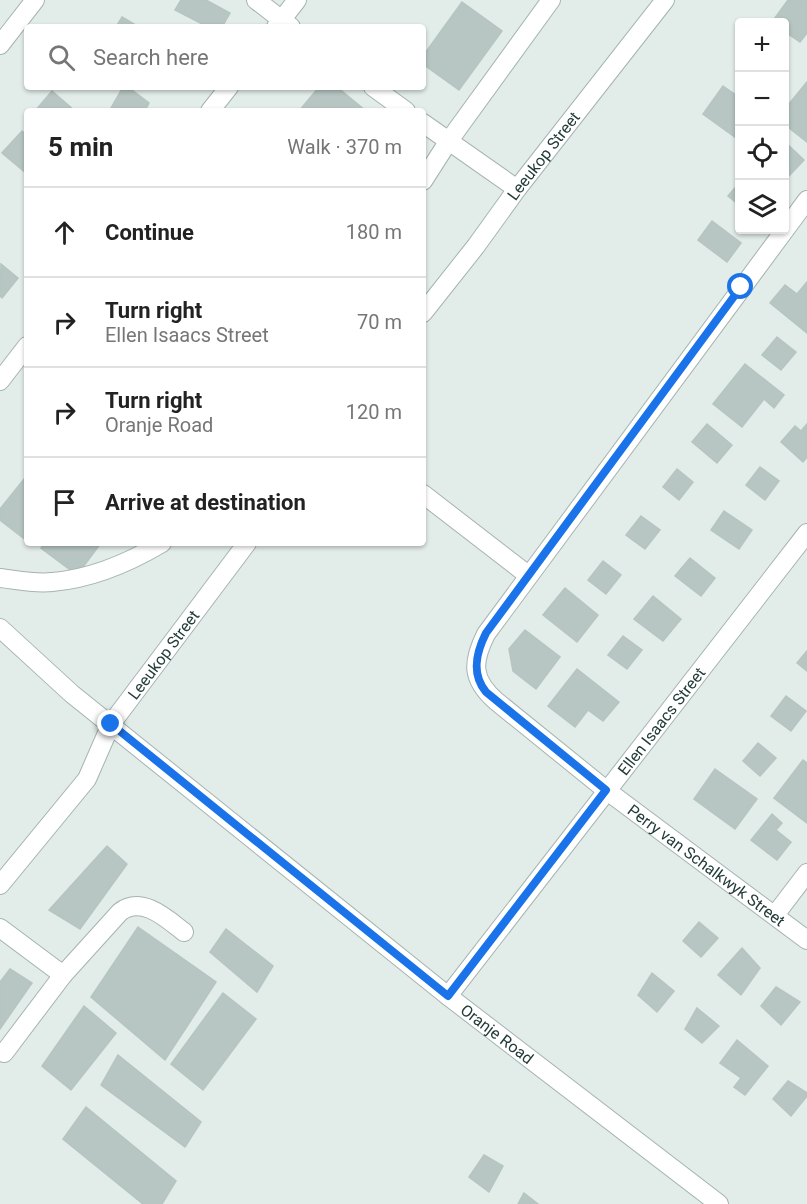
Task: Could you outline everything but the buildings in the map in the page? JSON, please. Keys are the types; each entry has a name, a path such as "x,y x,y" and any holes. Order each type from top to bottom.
{"street":[{"path":"0,45 35,0"},
{"path":"256,0 281,24"},
{"path":"283,24 297,0"},
{"path":"426,176 448,142 551,0"},
{"name":"Leeukop Street","path":"426,310 517,189 665,0"},
{"path":"212,108 227,90"},
{"path":"377,90 402,108"},
{"path":"426,125 517,189"},
{"name":"Perry van Schalkwyk Street","path":"807,200 486,633 476,662 480,686 495,701 606,790 807,940"},
{"path":"0,381 24,350"},
{"path":"426,496 528,575"},
{"name":"Ellen Isaacs Street","path":"448,996 807,532"},
{"path":"0,578 50,583 74,579 98,573 156,546"},
{"name":"Leeukop Street","path":"0,885 87,779 111,724 245,546"},
{"name":"Oranje Road","path":"0,628 72,694 448,996 719,1204"},
{"path":"775,915 807,873"},
{"path":"4,1053 63,975 120,912 130,906 141,906 154,911 184,932"},
{"path":"0,928 63,975"}],"route":[{"path":"111,724 448,996 606,790 495,701 480,686 476,662 481,644 486,633 741,287"}]}
